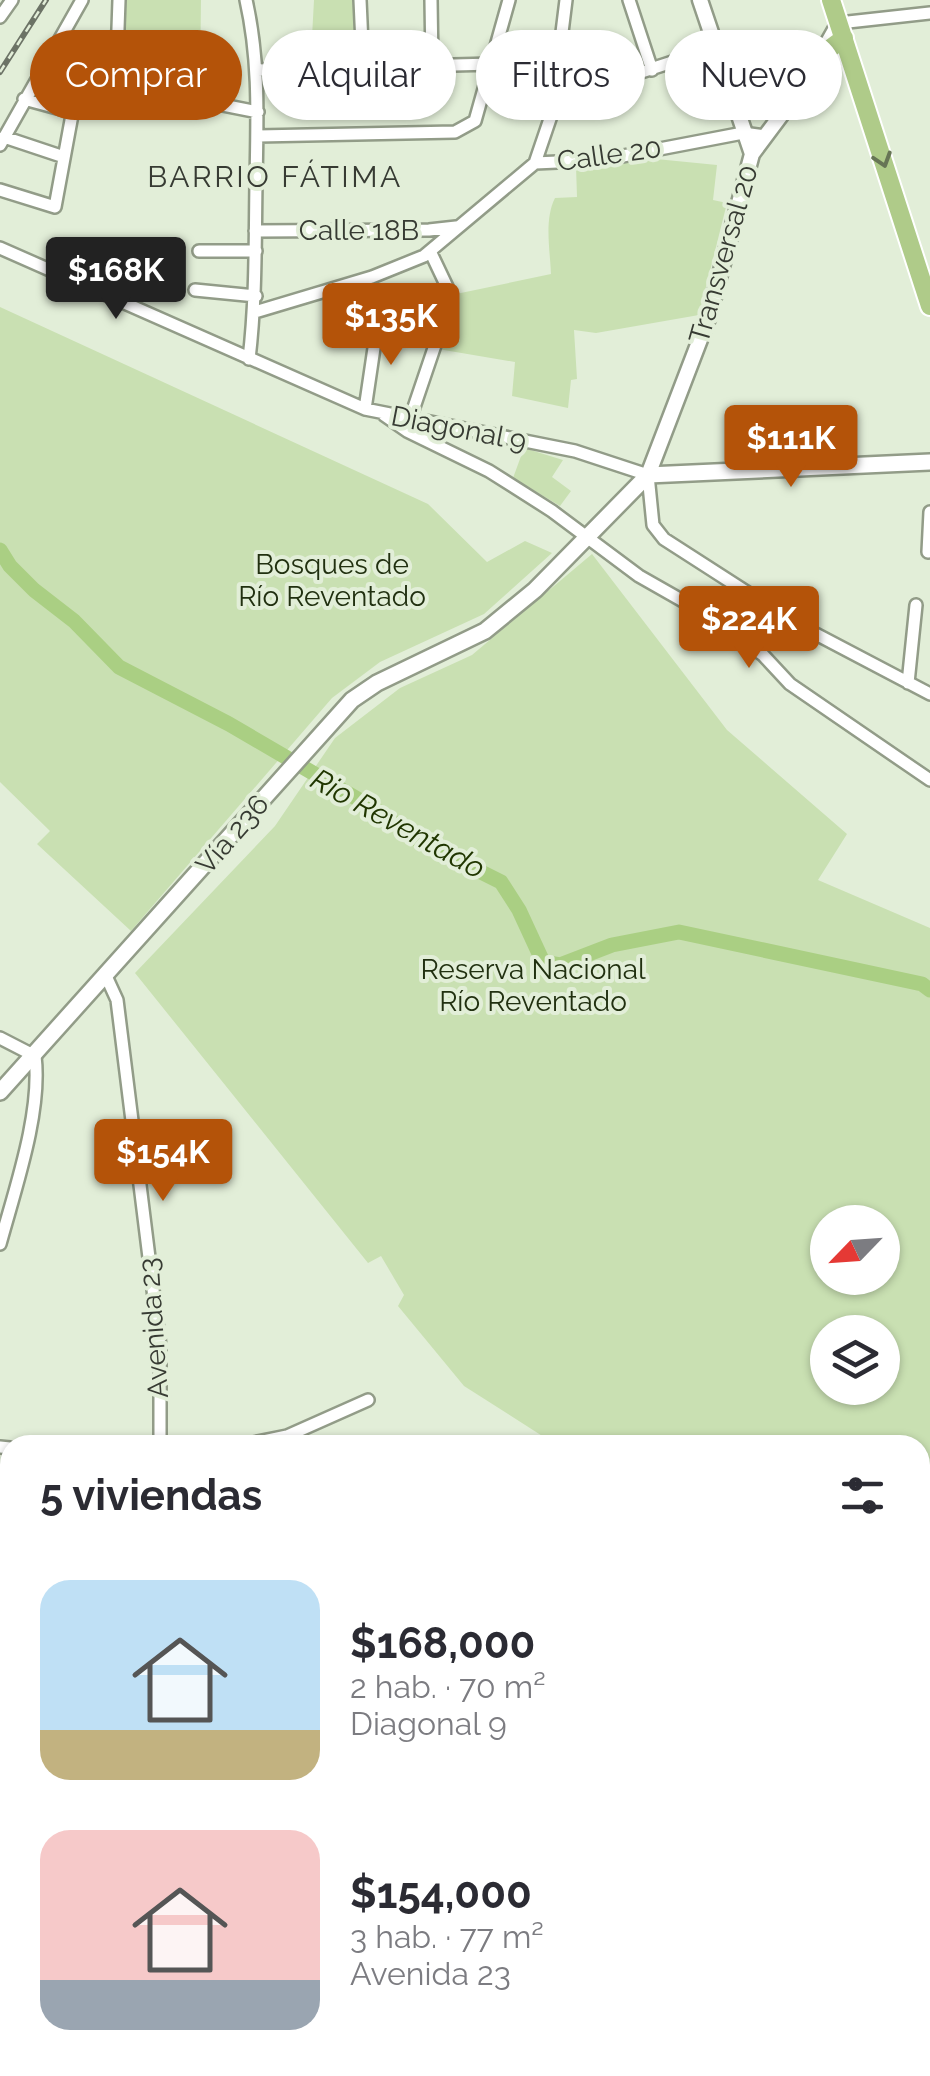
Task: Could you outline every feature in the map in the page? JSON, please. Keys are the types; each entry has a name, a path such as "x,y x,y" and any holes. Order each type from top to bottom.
{"main road":[{"path":"832,0 841,30"},
{"path":"842,34 930,306"},
{"path":"648,475 930,462"},
{"name":"Transversal 20","path":"585,537 648,475"},
{"name":"Vía 236","path":"0,1092 352,700 377,683 470,640 495,623 534,590 585,537"}],"street":[{"path":"0,17 12,0"},
{"path":"64,30 82,0"},
{"path":"118,30 119,0"},
{"path":"246,0 257,70 258,112 256,296 248,359"},
{"path":"360,0 361,30"},
{"path":"431,0 431,30"},
{"path":"502,30 509,0"},
{"path":"562,30 566,0"},
{"path":"629,0 652,70"},
{"path":"700,0 709,30"},
{"path":"842,31 930,13"},
{"path":"645,72 665,65"},
{"path":"257,70 262,70"},
{"path":"30,87 2,141 64,157"},
{"path":"24,98 30,100"},
{"path":"242,109 258,112"},
{"path":"258,136 456,132 476,118"},
{"path":"0,190 55,207 71,120"},
{"path":"535,162 550,120"},
{"path":"739,120 752,154"},
{"name":"Transversal 20","path":"648,475 708,316 752,154 778,120"},
{"name":"Calle 20","path":"255,312 398,268 430,251 535,162 602,160 743,133 766,136"},
{"name":"Calle 18B","path":"256,230 429,230 462,226"},
{"name":"Diagonal 9","path":"0,248 365,409 575,451 648,475"},
{"path":"199,251 256,251"},
{"path":"407,430 450,301 449,290 430,251"},
{"path":"195,290 256,296"},
{"path":"365,409 378,320"},
{"path":"381,413 489,471 552,511 638,576 690,605 762,655 790,684 930,780"},
{"path":"648,475 657,534 793,622 930,694"},
{"path":"928,552 930,512"},
{"path":"908,683 916,606"},
{"name":"Avenida 23","path":"106,976 117,1000 160,1346 160,1435"},
{"path":"0,1038 34,1056 37,1073 32,1114 0,1244"},
{"path":"289,1435 368,1400"}],"green space":[{"path":"125,0 201,0 201,30 124,30"},
{"path":"314,0 353,0 354,30 312,30"},
{"path":"653,153 656,159 717,165 713,200 727,203 699,315 596,333 574,330 577,379 571,380 568,408 512,396 515,362 438,349 455,307 456,294 551,274 548,235 552,207 555,198 577,197 576,166"},
{"name":"Bosques de Río Reventado","path":"0,307 428,504 487,562 525,541 552,553 484,614 380,662 332,698 131,931 37,844 50,831 0,782"},
{"path":"524,448 563,460 552,477 571,491 560,506 513,478"},
{"name":"Reserva Nacional Río Reventado","path":"592,554 727,730 847,834 818,880 930,928 930,1435 541,1435 464,1386 398,1306 404,1295 381,1256 368,1263 135,973 275,826 335,738 400,688 472,655"}],"waterway":[{"name":"Rio Reventado","path":"0,550 34,590 74,621 119,667 229,724 378,811 421,842 501,882 543,962 560,965 612,945 679,932 922,984 930,990"}],"railway":[{"path":"0,72 46,0"}],"district":[{"name":"BARRIO FÁTIMA","path":"275,177"}]}
